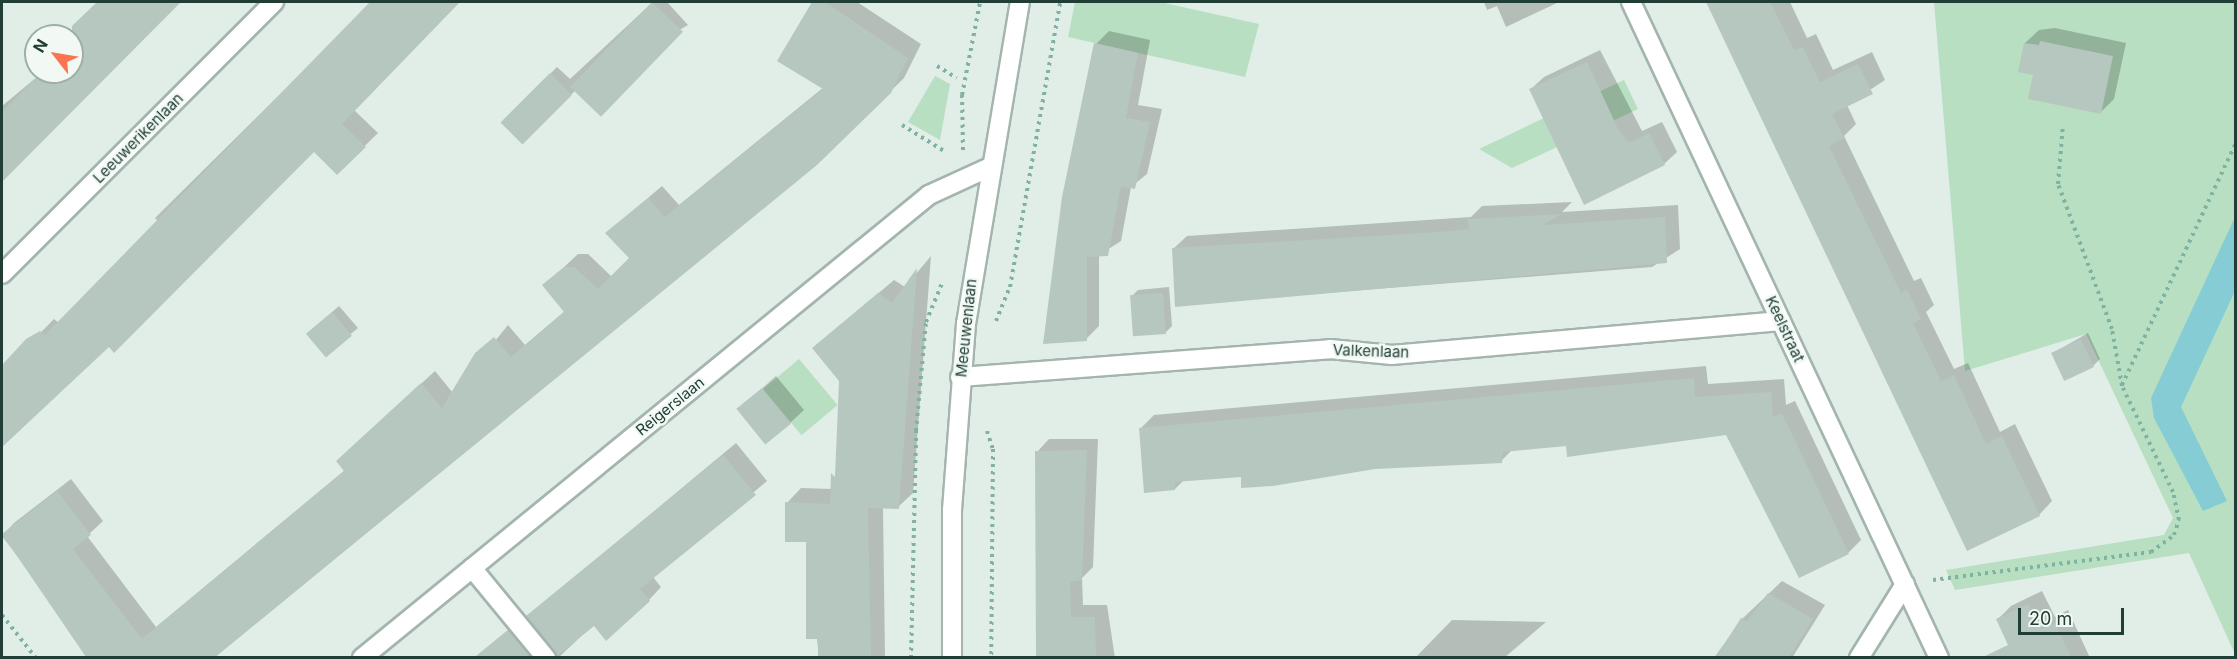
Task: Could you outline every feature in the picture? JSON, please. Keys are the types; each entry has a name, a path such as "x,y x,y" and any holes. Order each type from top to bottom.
{"street":[{"name":"Leeuwerikenlaan","path":"2,274 274,2"},
{"name":"Meeuwenlaan","path":"952,657 952,510 960,377 988,168 1020,2"},
{"name":"Keelstraat","path":"1631,2 1939,657"},
{"name":"Reigerslaan","path":"362,657 913,208 959,179 988,168"},
{"name":"Valkenlaan","path":"960,377 1029,376 1330,349 1392,355 1781,321"},
{"path":"472,568 546,657"},
{"path":"1859,657 1905,584"}],"path":[{"path":"959,179 962,95 980,2"},
{"path":"992,331 1008,299 1060,2"},
{"path":"937,66 957,78"},
{"path":"1905,584 2151,552 2164,546 2180,520 2179,505 2122,386 2112,329 2058,184 2063,124"},
{"path":"902,125 945,151"},
{"path":"2122,386 2235,143"},
{"path":"911,657 921,374 930,309 947,271"},
{"path":"985,424 993,448 991,657"},
{"path":"2,615 36,657"}],"green space":[{"path":"1075,2 1160,2 1259,24 1245,77 1068,37"},
{"path":"1934,2 2235,2 2235,654 2189,553 1955,590 1946,570 2164,535 2173,518 2086,334 1965,371"},
{"path":"935,76 950,84 940,140 908,122"},
{"path":"1624,80 1638,109 1512,168 1479,149"},
{"path":"799,359 838,405 802,435 763,389"}],"water":[{"path":"2235,217 2235,291 2181,407 2227,501 2203,511 2154,418 2151,398"}],"building":[{"path":"97,2 181,2 2,182 2,112 30,84 84,84 84,24 74,24"},
{"path":"370,2 460,2 342,124 366,147 337,175 314,152 114,353 109,347 2,447 2,365 26,339 40,331 45,335"},
{"path":"652,2 683,32 601,117 570,87"},
{"path":"812,2 825,2 908,58 891,93 817,165 215,657 86,657 2,534 57,491 91,535 73,549 142,639 344,471 336,461 421,383 442,408 475,353 494,337 511,357 564,312 542,285 564,267 574,267 598,289 629,258 605,233 648,198 665,217 823,89 777,61"},
{"path":"1706,2 1770,2 1794,50 1803,47 1820,82 1858,64 1873,94 1832,114 1844,138 1829,146 1901,293 1907,290 1921,319 1913,323 1941,381 1954,375 1986,444 2002,436 2040,516 1967,551"},
{"path":"2040,41 2113,56 2101,114 2028,99 2033,75 2018,72 2024,43 2039,45"},
{"path":"1094,43 1138,53 1126,118 1150,122 1135,189 1121,186 1108,256 1087,257 1087,341 1043,344 1062,197"},
{"path":"1587,62 1618,129 1629,143 1649,133 1665,165 1584,205 1529,89"},
{"path":"550,73 572,95 522,144 501,122"},
{"path":"1562,214 1543,225 1665,217 1667,263 1175,307 1172,248 1439,232 1469,229 1467,219"},
{"path":"917,268 899,509 868,508 871,657 818,657 818,639 806,639 806,542 785,542 785,502 830,504 831,473 835,477 839,381 812,348 878,293 892,303"},
{"path":"1163,293 1166,334 1133,336 1130,295"},
{"path":"332,312 352,336 326,358 306,334"},
{"path":"2081,339 2094,367 2064,381 2051,353"},
{"path":"1694,378 1695,397 1771,392 1773,417 1782,413 1849,554 1799,578 1726,435 1567,457 1566,446 1503,452 1502,463 1375,469 1273,486 1241,488 1241,477 1175,482 1175,490 1144,493 1139,428"},
{"path":"762,388 791,424 765,445 736,409"},
{"path":"1087,450 1082,580 1070,582 1071,617 1095,617 1096,657 1036,657 1035,451"},
{"path":"723,455 756,495 640,589 650,601 606,641 594,626 557,656 526,616"},
{"path":"1768,593 1813,619 1789,657 1716,657 1741,618 1747,621"},
{"path":"2028,604 2041,629 2055,623 2071,657 1983,657 2008,645 1996,619"},
{"path":"508,630 531,657 475,657"}]}
